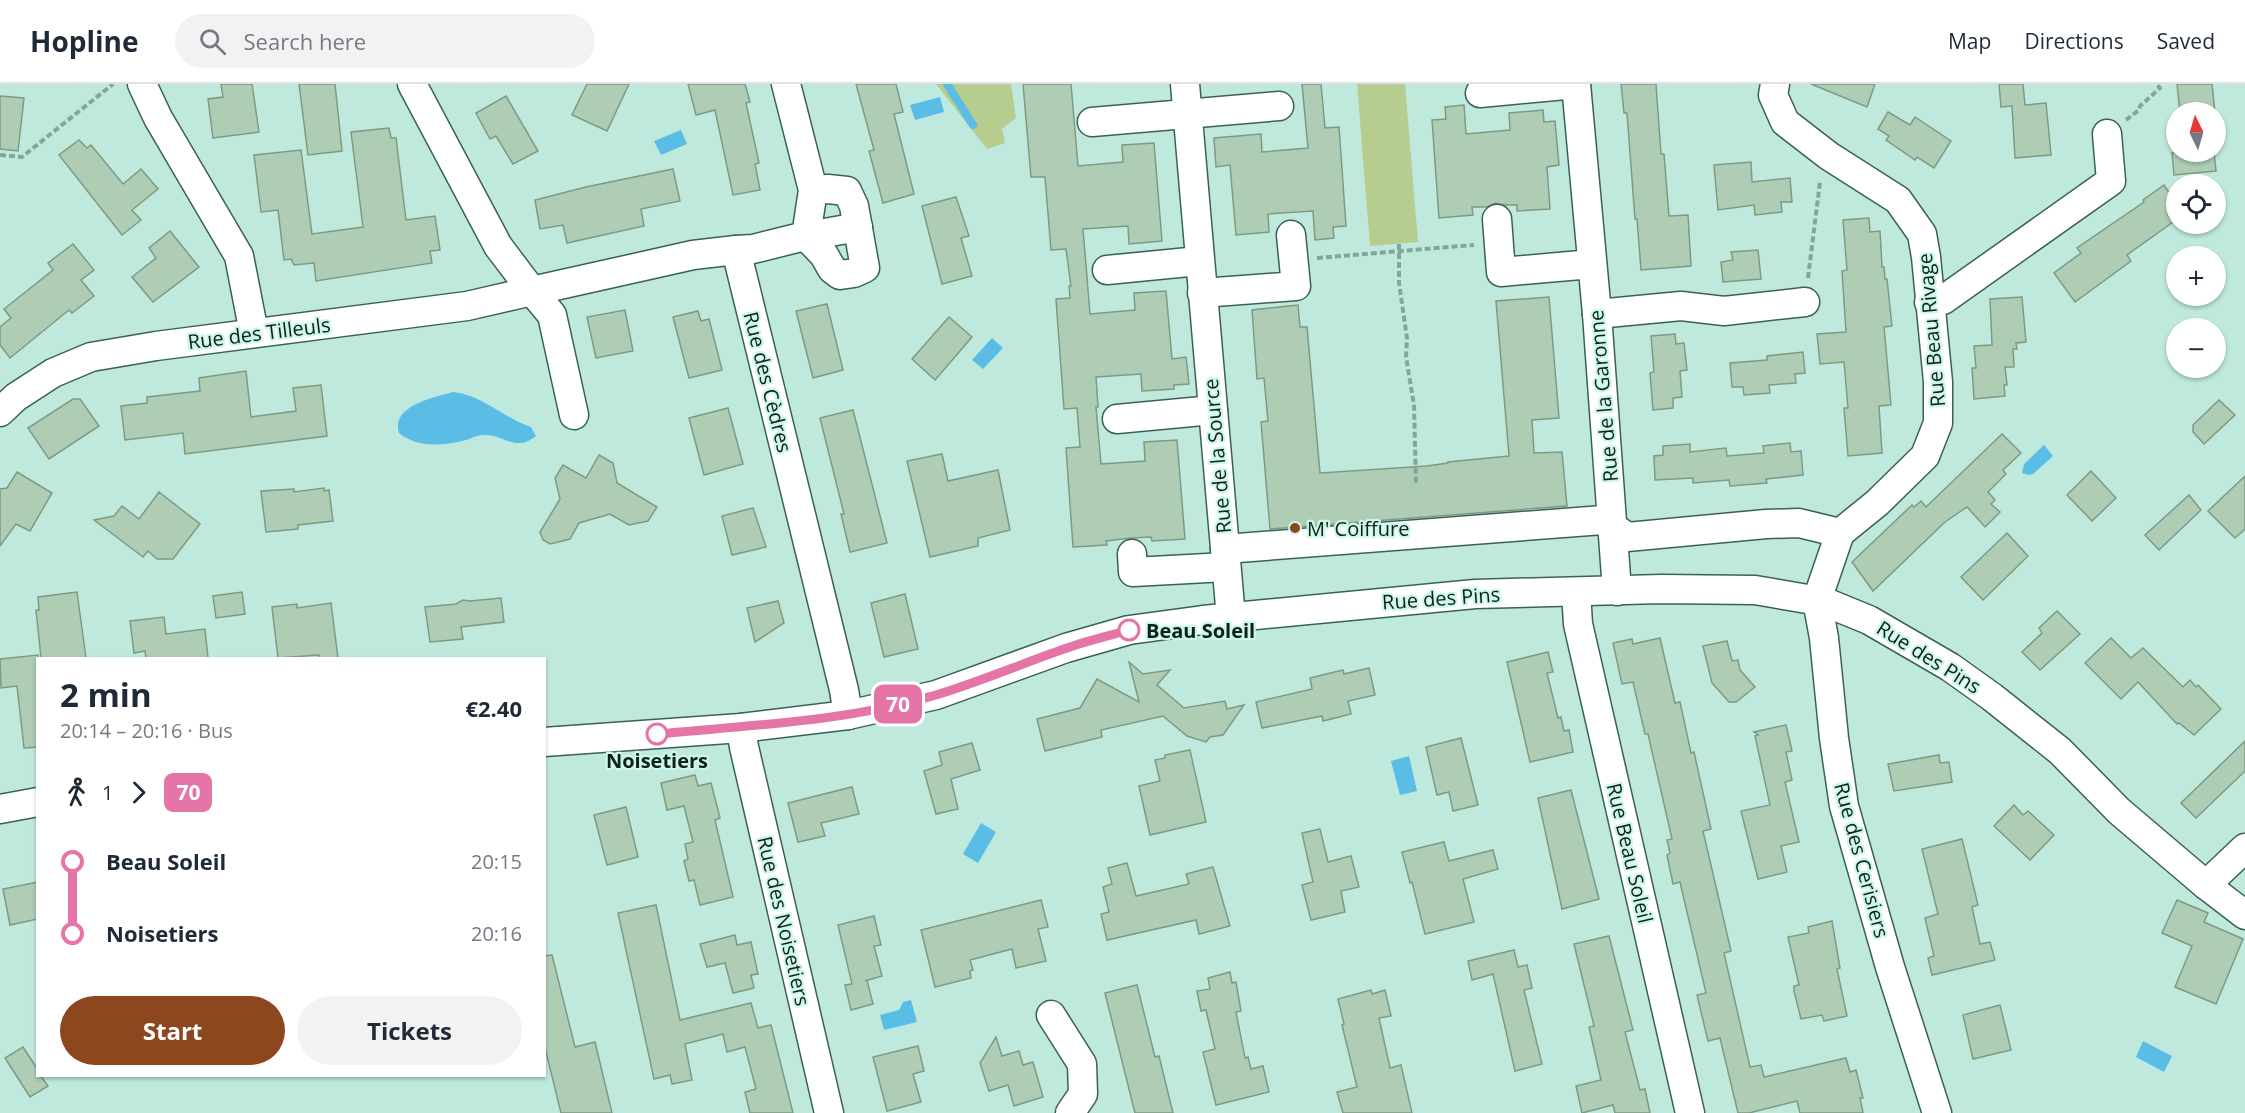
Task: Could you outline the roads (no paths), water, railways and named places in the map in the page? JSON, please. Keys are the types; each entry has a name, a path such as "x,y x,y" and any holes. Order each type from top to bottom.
{"street":[{"path":"142,84 158,118 239,256 254,333"},
{"path":"412,84 498,246 552,315 574,415"},
{"path":"786,84 813,189 806,236"},
{"name":"Rue de la Source","path":"1185,84 1231,618"},
{"path":"1480,93 1576,84"},
{"name":"Rue de la Garonne","path":"1576,84 1597,314 1617,591"},
{"name":"Rue Beau Rivage","path":"1775,84 1773,95 1785,122 1829,156 1898,200 1923,234 1938,382 1938,423 1925,456 1877,503 1840,533"},
{"path":"1092,122 1279,106"},
{"path":"1929,302 1943,300 2111,181 2107,134"},
{"path":"806,236 824,255 832,270 840,275 866,268 854,206 847,191 813,189"},
{"path":"1497,219 1501,272 1592,264"},
{"path":"532,291 693,255 753,249 858,226"},
{"path":"1202,293 1296,286 1292,236"},
{"name":"Rue des Cèdres","path":"736,250 844,690 848,715"},
{"path":"1107,270 1199,261"},
{"name":"Rue des Tilleuls","path":"0,412 53,373 91,357 254,333 467,306 532,291"},
{"path":"1597,314 1681,306 1724,311 1805,302"},
{"path":"1117,418 1213,410"},
{"path":"1132,554 1133,572 1226,558 1603,520 1627,537 1799,523 1840,533 1818,600"},
{"name":"Rue des Pins","path":"546,742 741,728 848,715 936,695 1066,648 1129,630 1475,594 1755,590 1818,600 1869,620 1950,667 2060,751 2119,811 2245,915"},
{"name":"Rue Beau Soleil","path":"1576,592 1578,624 1690,1113"},
{"name":"Rue des Cerisiers","path":"1818,600 1844,806 1890,967 1937,1113"},
{"name":"Rue des Noisetiers","path":"741,728 830,1113"},
{"path":"0,810 36,802"},
{"path":"2206,885 2245,848"},
{"path":"1051,1015 1082,1064 1083,1094 1070,1113"}],"water":[{"path":"940,97 944,112 915,120 910,105"},
{"path":"681,130 687,144 661,155 654,141"},
{"path":"992,338 1003,348 983,369 972,360"},
{"path":"453,392 474,397 531,427 536,436 522,443 484,435 458,442 431,444 414,441 399,433 398,424 407,409 426,400"},
{"path":"2044,445 2053,456 2033,474 2022,473 2024,464"},
{"path":"1409,756 1417,791 1400,795 1391,761"},
{"path":"981,823 996,832 978,863 963,854"},
{"path":"911,1000 917,1022 884,1030 880,1015 899,1010 903,1002"},
{"path":"2143,1041 2172,1056 2164,1072 2136,1057"}],"waterway":[{"path":"947,84 973,125"}],"place":[{"name":"M' Coiffure","path":"1295,528"},
{"name":"Beau Soleil","path":"1129,630"},
{"name":"Noisetiers","path":"657,734"}]}
